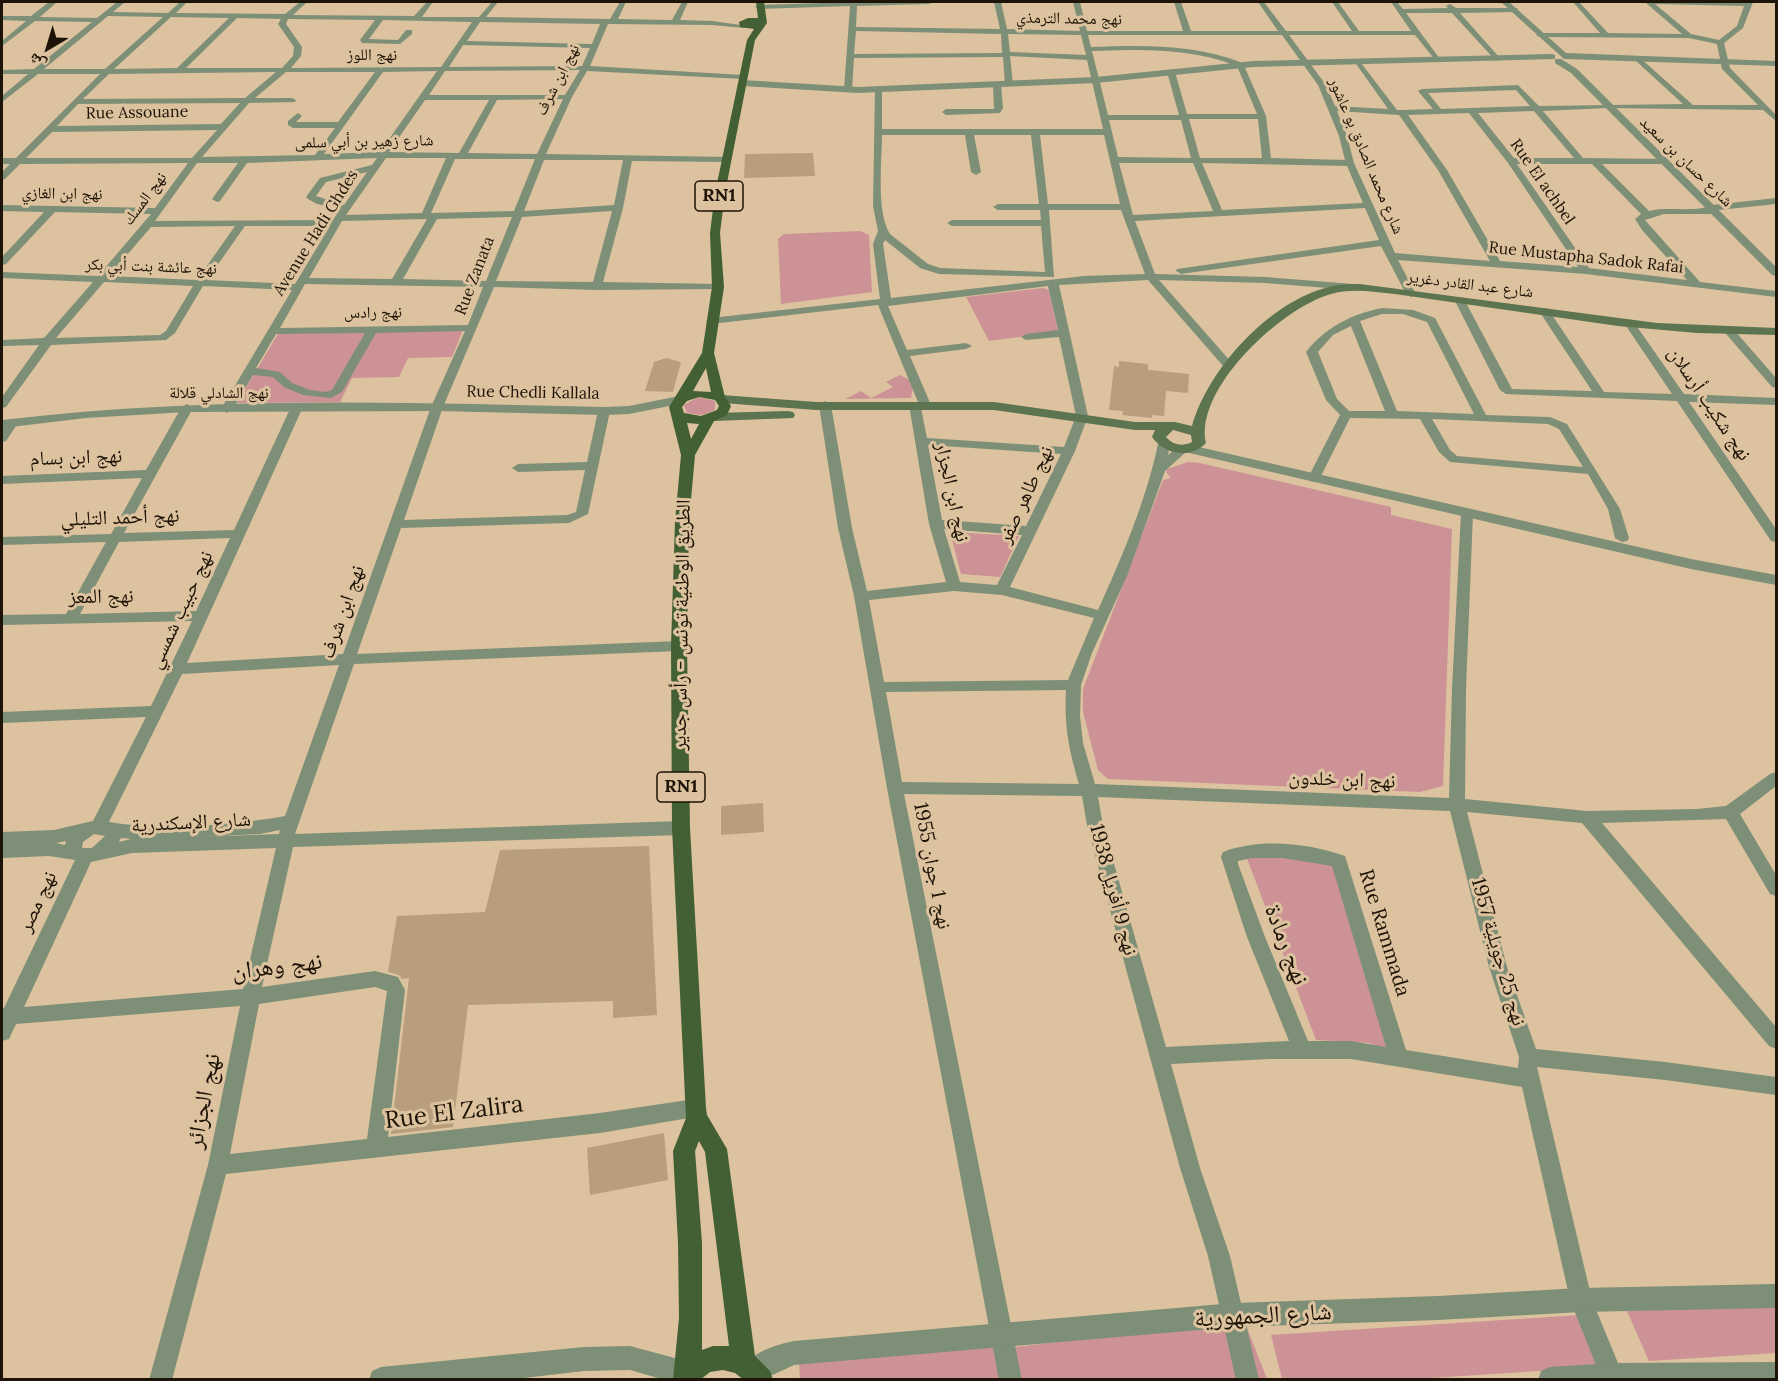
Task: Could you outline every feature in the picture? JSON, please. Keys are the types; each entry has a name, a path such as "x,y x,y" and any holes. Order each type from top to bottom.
{"main road":[{"path":"745,23 762,23 759,4"},
{"path":"745,23 759,4"},
{"path":"745,23 751,40"},
{"name":"RN1","path":"711,418 724,409 708,353 711,321 718,287 715,233 742,80 751,40 762,23"},
{"name":"شارع عبد القادر دغرير","path":"1192,443 1206,402 1228,365 1270,324 1323,292 1353,287 1629,323 1731,333 1776,332"},
{"name":"RN1","path":"679,407 708,353"},
{"path":"826,409 764,404 698,393 679,407 693,420 826,409 918,407 1081,420 1147,427 1173,426 1192,429 1192,443 1163,443 1081,420"},
{"name":"شارع عبد القادر دغرير","path":"1173,426 1206,402"},
{"name":"الطريق الوطنية تونس - رأس جدير","path":"679,407 688,455 682,522 679,646 681,828 696,1113 684,1151 690,1243 691,1318 686,1376"},
{"name":"الطريق الوطنية تونس - رأس جدير","path":"688,455 711,418"},
{"path":"1163,443 1160,433 1173,426"},
{"name":"الطريق الوطنية تونس - رأس جدير","path":"696,1113 716,1149 753,1370"},
{"path":"686,1376 701,1363 715,1358 730,1357 753,1370"}],"street":[{"path":"2,44 53,2"},
{"path":"2,99 121,2"},
{"path":"2,177 106,72 184,2"},
{"path":"285,18 304,2"},
{"path":"417,18 430,2"},
{"name":"Avenue Hadi Ghdes","path":"227,409 338,220 441,69 495,2"},
{"name":"نهج ابن شرف","path":"541,156 568,97 609,21 623,2"},
{"path":"675,22 685,2"},
{"path":"848,90 854,2"},
{"path":"759,4 929,2"},
{"path":"998,2 1004,31 1009,84"},
{"path":"1076,2 1125,207 1151,277 1228,365"},
{"path":"1177,2 1188,33"},
{"path":"1255,2 1262,2 1286,34"},
{"path":"1335,2 1357,33"},
{"path":"1394,2 1436,59"},
{"path":"1447,2 1496,59"},
{"name":"شارع حسان بن سعيد","path":"1505,2 1776,273"},
{"path":"1576,2 1606,35"},
{"path":"1649,2 1688,34"},
{"path":"1540,35 1688,34 1720,42 1736,33 1745,18 1748,3 1649,2"},
{"path":"1401,11 1515,10"},
{"path":"105,14 233,18 480,18 745,23"},
{"path":"2,18 98,21"},
{"path":"179,71 233,18"},
{"name":"نهج المسك","path":"2,405 48,341 148,224 195,160 245,102 284,70 297,56 298,47 282,24 285,18"},
{"path":"381,18 365,41 400,42 409,32"},
{"name":"نهج محمد الترمذي","path":"852,29 1084,33 1416,33"},
{"name":"شارع محمد الصادق بو عاشور","path":"1286,34 1308,62 1322,85 1333,108 1350,163 1371,205 1391,256 1411,294"},
{"path":"1720,42 1722,62 1726,69 1776,119"},
{"path":"461,43 596,46"},
{"path":"1089,49 1198,51 1219,55 1240,65 1262,116 1267,161"},
{"path":"851,56 1007,55 1091,58"},
{"path":"742,80 848,90 878,90 1096,80 1240,65 1308,62 1560,57 1776,64"},
{"path":"1638,59 1691,107"},
{"path":"1358,61 1442,170 1496,263"},
{"name":"نهج اللوز","path":"2,72 585,68 742,80"},
{"path":"318,157 380,70"},
{"path":"1171,72 1197,162 1219,213"},
{"path":"946,112 997,111 999,108 997,84"},
{"path":"1439,112 1422,91 1515,86 1524,92 1581,161"},
{"name":"نهج ابن الجزار","path":"878,90 880,132 878,206 883,231 878,244 884,303 903,354 918,407 921,441 936,524 954,586"},
{"path":"421,98 568,97"},
{"path":"396,282 457,155 494,98"},
{"path":"78,102 292,100"},
{"path":"1333,108 1399,113 1608,106 1764,108"},
{"name":"Rue El achbel","path":"1472,111 1511,161 1586,271"},
{"path":"298,116 291,123 340,125"},
{"path":"1105,118 1262,116"},
{"name":"Rue Assouane","path":"50,129 225,127"},
{"path":"969,131 976,172"},
{"path":"1035,131 1051,279 1081,420"},
{"path":"880,132 1107,132"},
{"name":"شارع زهير بن أبي سلمى","path":"2,161 244,160 383,155 727,159"},
{"name":"Rue Zanata","path":"437,407 472,328 541,156"},
{"path":"597,287 618,208 628,157"},
{"path":"217,199 244,160"},
{"path":"1115,160 1350,163"},
{"path":"1511,161 1664,161"},
{"path":"1594,161 1646,214"},
{"path":"346,208 311,197 323,180 374,167"},
{"path":"1697,285 1641,224 1640,219 1646,214 1776,201"},
{"path":"998,207 1044,205 1125,207"},
{"path":"1129,218 1371,205"},
{"name":"نهج ابن الغازي","path":"2,208 158,211"},
{"path":"148,224 242,224 618,208"},
{"path":"2,262 52,209"},
{"path":"952,223 1046,223"},
{"path":"2,343 162,338 170,333 199,284 242,224"},
{"path":"883,231 924,266 939,270 1051,279 1168,277 1265,280 1353,287"},
{"path":"1168,277 1172,273 1197,268 1386,242"},
{"name":"Rue Mustapha Sadok Rafai","path":"1391,256 1586,271 1776,294"},
{"name":"نهج عائشة بنت أبي بكر","path":"2,275 199,284 396,282 597,287 718,287"},
{"path":"711,321 884,303 1051,279"},
{"path":"1460,301 1506,390 1510,392 1776,401"},
{"path":"1482,418 1431,320 1418,314 1386,311 1367,313 1329,333 1312,352 1332,400 1346,415 1392,414 1425,417 1550,421 1560,424 1609,499 1622,537"},
{"path":"1544,311 1601,396"},
{"path":"1354,320 1392,414"},
{"name":"نهج شكيب أرسلان","path":"1629,323 1776,538"},
{"name":"نهج رادس","path":"274,331 472,328"},
{"path":"249,371 276,374 288,385 307,393 320,396 332,394 362,352 373,329"},
{"path":"1026,337 1064,333"},
{"path":"1731,333 1776,385"},
{"path":"903,354 966,346"},
{"name":"نهج ابن شرف","path":"289,830 437,407"},
{"name":"نهج الشادلي قلالة","path":"7,423 86,414 187,408 437,407"},
{"name":"Rue Chedli Kallala","path":"437,407 604,411 679,407"},
{"path":"71,617 112,538 152,474 187,408"},
{"name":"نهج حبيب شمسي","path":"98,828 177,669 296,409"},
{"name":"نهج 1 جوان 1955","path":"826,409 845,528 861,596 895,788 1011,1380"},
{"path":"396,524 575,518 584,511 604,411"},
{"path":"1317,473 1346,415"},
{"path":"1425,417 1445,452 1454,459 1585,471"},
{"name":"نهج طاهر صفر","path":"1002,590 1069,451 1081,420"},
{"path":"2,438 7,423"},
{"path":"921,441 1069,451"},
{"name":"نهج 9 أفريل 1938","path":"1163,443 1159,469 1074,685 1072,716 1075,742 1089,790 1097,835 1190,1168 1219,1256 1248,1380"},
{"path":"1159,469 1192,443 1467,513 1691,564 1776,580"},
{"path":"518,468 593,466"},
{"path":"1317,473 1776,570"},
{"name":"نهج ابن بسام","path":"2,480 152,474"},
{"name":"نهج 25 جويلية 1957","path":"1467,513 1459,689 1458,805 1498,967 1528,1057 1527,1065 1581,1300 1613,1378"},
{"path":"936,524 1031,531"},
{"name":"نهج أحمد التليلي","path":"2,541 239,534"},
{"path":"861,596 954,586 1002,590 1103,616"},
{"name":"نهج المعز","path":"2,620 200,616"},
{"path":"177,669 349,659 679,646"},
{"path":"876,687 1074,685"},
{"path":"2,717 155,711"},
{"path":"1776,778 1730,812 1776,890"},
{"name":"نهج ابن خلدون","path":"895,788 1089,790 1458,805 1587,817 1697,815 1730,812"},
{"path":"1587,817 1776,1040"},
{"name":"شارع الإسكندرية","path":"2,839 54,837 98,828 138,834 260,827 289,830"},
{"path":"98,828 112,831 111,840 86,854 72,844 75,839 98,828"},
{"path":"289,830 681,828"},
{"name":"شارع الإسكندرية","path":"2,851 49,849 86,854 132,846 289,830"},
{"name":"نهج الجزائر","path":"160,1380 218,1165 251,998 289,830"},
{"name":"Rue Rammada","path":"1229,856 1246,851 1291,853 1339,861 1398,1056"},
{"name":"نهج مصر","path":"4,1022 86,854"},
{"name":"نهج رمادة","path":"1229,856 1256,938 1302,1049"},
{"name":"نهج وهران","path":"4,1022 251,998 375,979 392,983 396,990 375,1148"},
{"path":"1159,1056 1302,1049 1351,1050 1531,1079"},
{"path":"1528,1057 1665,1071 1776,1086"},
{"name":"Rue El Zalira","path":"218,1165 696,1113"},
{"name":"شارع الجمهورية","path":"753,1370 779,1356 794,1353 1234,1316 1581,1300 1776,1296"},
{"path":"381,1380 584,1359 630,1358 686,1376"},
{"path":"1550,1380 1776,1375"}],"shaded area":[{"path":"860,231 869,235 872,292 781,304 778,239 784,234"},
{"path":"1043,288 1049,290 1058,332 989,341 966,297"},
{"path":"463,330 452,357 408,358 399,377 352,378 340,402 237,403 279,332"},
{"path":"900,375 914,382 911,398 845,399 861,391 871,398 893,387 886,382"},
{"path":"698,397 715,401 715,410 702,415 687,413 684,405"},
{"path":"1188,462 1391,507 1391,515 1452,529 1443,786 1420,792 1108,779 1098,770 1083,712 1083,689 1163,480 1171,478 1166,472 1167,469"},
{"path":"950,532 1019,536 1000,577 961,574"},
{"path":"1243,848 1330,853 1389,1051 1369,1043 1316,1040"},
{"path":"1776,1301 1776,1353 1649,1361 1626,1309"},
{"path":"1580,1315 1600,1367 1417,1379 1282,1379 1271,1335"},
{"path":"1244,1320 1267,1379 1020,1379 1015,1347"},
{"path":"995,1347 999,1379 800,1379 799,1362"}],"building":[{"path":"813,153 815,176 744,178 745,154"},
{"path":"666,358 681,362 673,392 645,391 654,362"},
{"path":"1119,361 1148,364 1148,370 1189,374 1188,393 1166,391 1164,416 1152,415 1152,418 1122,415 1123,411 1109,410 1114,366 1119,367"},
{"path":"763,803 764,832 721,835 721,806"},
{"path":"649,846 657,1015 613,1018 613,1001 468,1005 453,1127 391,1134 409,978 402,979 399,975 388,972 397,916 485,912 500,850"},
{"path":"664,1133 668,1180 590,1195 587,1148"}]}
